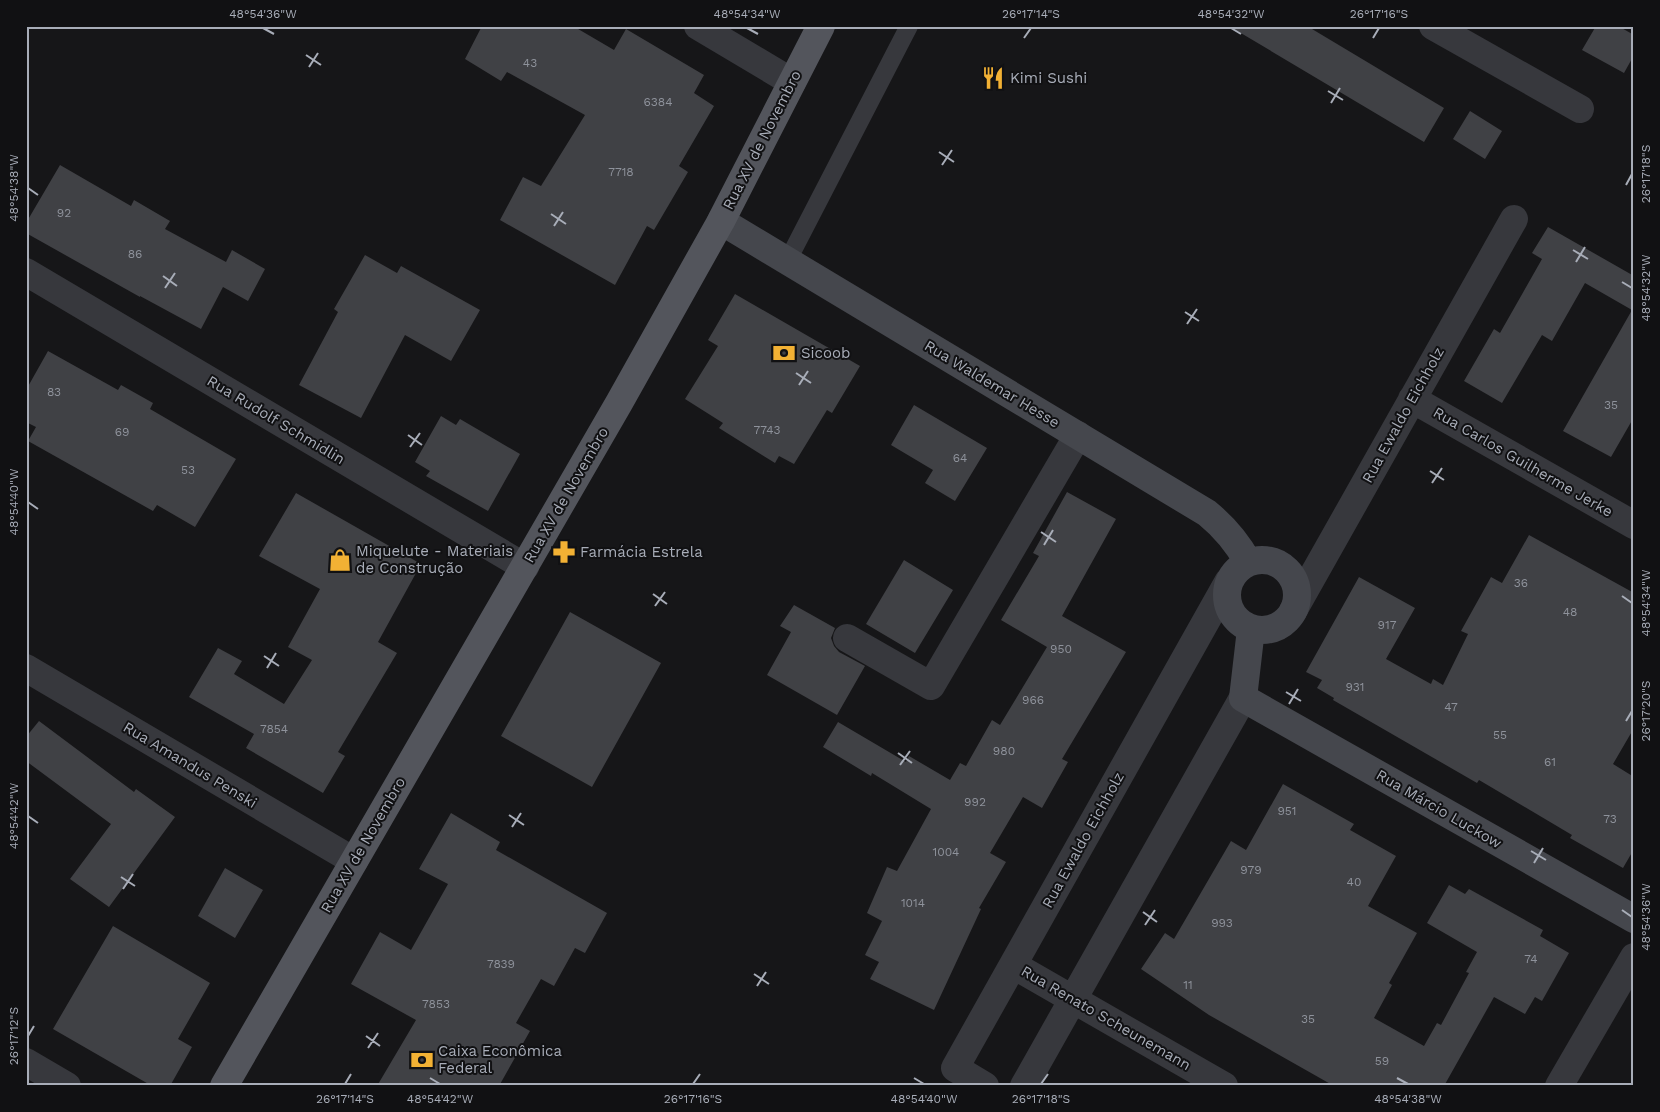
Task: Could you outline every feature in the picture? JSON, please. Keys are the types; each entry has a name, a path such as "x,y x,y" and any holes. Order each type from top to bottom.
{"main road":[{"name":"Rua XV de Novembro","path":"224,1086 525,567 721,221 821,26"}],"street":[{"path":"698,26 792,82"},
{"path":"1433,26 1580,109"},
{"name":"Rua Ewaldo Eichholz","path":"1293,611 1514,219"},
{"name":"Rua Waldemar Hesse","path":"721,221 1207,513 1223,526 1248,562"},
{"name":"Rua Rudolf Schmidlin","path":"26,272 525,567"},
{"name":"Rua Carlos Guilherme Jerke","path":"1412,399 1634,525"},
{"path":"847,638 931,686 1078,435"},
{"path":"1259,559 1270,560 1280,564 1294,580 1297,590 1297,601 1293,611 1285,621 1275,628 1263,630 1251,628 1240,623 1230,610 1226,593 1228,582 1233,574 1248,562 1259,559"},
{"name":"Rua Ewaldo Eichholz","path":"985,1086 955,1068 1228,582"},
{"path":"1024,1086 1243,698 1251,628"},
{"name":"Rua Amandus Penski","path":"26,668 354,861"},
{"name":"Rua Márcio Luckow","path":"1243,698 1634,919"},
{"path":"1559,1086 1634,957"},
{"name":"Rua Renato Scheunemann","path":"1013,965 1224,1086"},
{"path":"26,1062 68,1086"}],"lane":[{"path":"788,260 909,26"}],"building":[{"path":"482,26 573,26 614,50 626,29 704,75 694,93 714,106 679,166 688,172 654,230 647,226 615,285 500,220 523,177 541,186 585,115 507,72 501,81 465,59"},
{"path":"1229,26 1307,26 1444,108 1424,142"},
{"path":"1596,26 1618,26 1634,35 1634,55 1624,73 1582,50"},
{"path":"1470,111 1502,131 1485,159 1453,139"},
{"path":"60,165 131,206 134,200 170,221 165,229 226,262 232,250 265,269 248,301 223,287 201,329 26,233 26,223"},
{"path":"1548,227 1634,276 1634,417 1611,457 1563,431 1632,310 1585,283 1552,341 1542,335 1502,403 1464,381 1494,329 1500,333 1542,259 1532,253"},
{"path":"365,255 397,273 401,266 480,310 451,361 405,335 361,418 299,385 338,312 334,309"},
{"path":"735,294 860,366 832,413 827,410 794,464 779,456 775,463 719,428 723,423 685,399 718,346 708,340"},
{"path":"48,351 118,390 121,385 153,403 150,409 236,459 195,527 157,505 153,511 28,441 36,427 26,422 26,390"},
{"path":"914,405 987,448 955,501 925,483 933,470 891,445"},
{"path":"441,416 456,425 460,419 520,454 488,511 426,476 430,471 415,462"},
{"path":"1067,492 1116,519 1062,616 1126,652 1062,759 1068,762 1042,808 1023,797 990,853 1006,862 979,908 981,909 934,1010 870,979 879,962 865,955 882,921 867,913 887,867 897,871 931,809 872,773 871,776 823,747 838,722 906,762 909,756 950,780 960,763 966,766 992,720 1000,725 1047,647 1001,620 1039,556 1033,553"},
{"path":"296,493 421,564 378,642 397,653 338,752 345,756 323,793 246,748 254,734 189,697 218,648 242,661 234,674 284,704 312,660 288,647 320,589 259,556"},
{"path":"1529,535 1634,593 1634,728 1613,764 1634,777 1634,849 1623,868 1570,838 1572,835 1479,780 1477,783 1333,700 1334,698 1317,688 1322,680 1306,672 1359,577 1415,608 1386,659 1431,684 1433,679 1443,685 1468,634 1461,631 1491,577 1502,583"},
{"path":"904,560 953,590 915,653 866,624"},
{"path":"794,605 835,628 831,638 834,646 839,652 865,666 837,715 767,675 791,632 780,626"},
{"path":"570,612 661,663 592,787 501,736"},
{"path":"39,721 134,792 136,789 175,817 109,907 70,879 111,824 26,761 26,737"},
{"path":"1283,784 1354,824 1350,830 1396,856 1368,906 1417,933 1389,983 1392,985 1374,1018 1424,1046 1437,1023 1441,1025 1469,973 1466,972 1477,952 1427,923 1449,885 1465,894 1469,889 1543,930 1540,936 1569,953 1542,1001 1535,997 1525,1014 1494,997 1444,1086 1334,1086 1209,1015 1141,969 1165,933 1174,939 1231,841 1246,850"},
{"path":"451,813 500,842 496,850 607,913 585,953 575,948 554,986 541,979 516,1023 530,1031 499,1086 377,1086 416,1020 351,984 380,932 411,950 448,884 419,869"},
{"path":"225,868 263,890 235,938 198,916"},
{"path":"113,926 210,983 178,1039 192,1047 170,1086 152,1086 53,1029"}],"place":[{"name":"Kimi Sushi","path":"993,78"},
{"name":"Sicoob","path":"784,353"},
{"name":"Farmácia Estrela","path":"564,552"},
{"name":"Miquelute - Materiais de Construção","path":"340,560"},
{"name":"Caixa Econômica Federal","path":"422,1060"}]}
